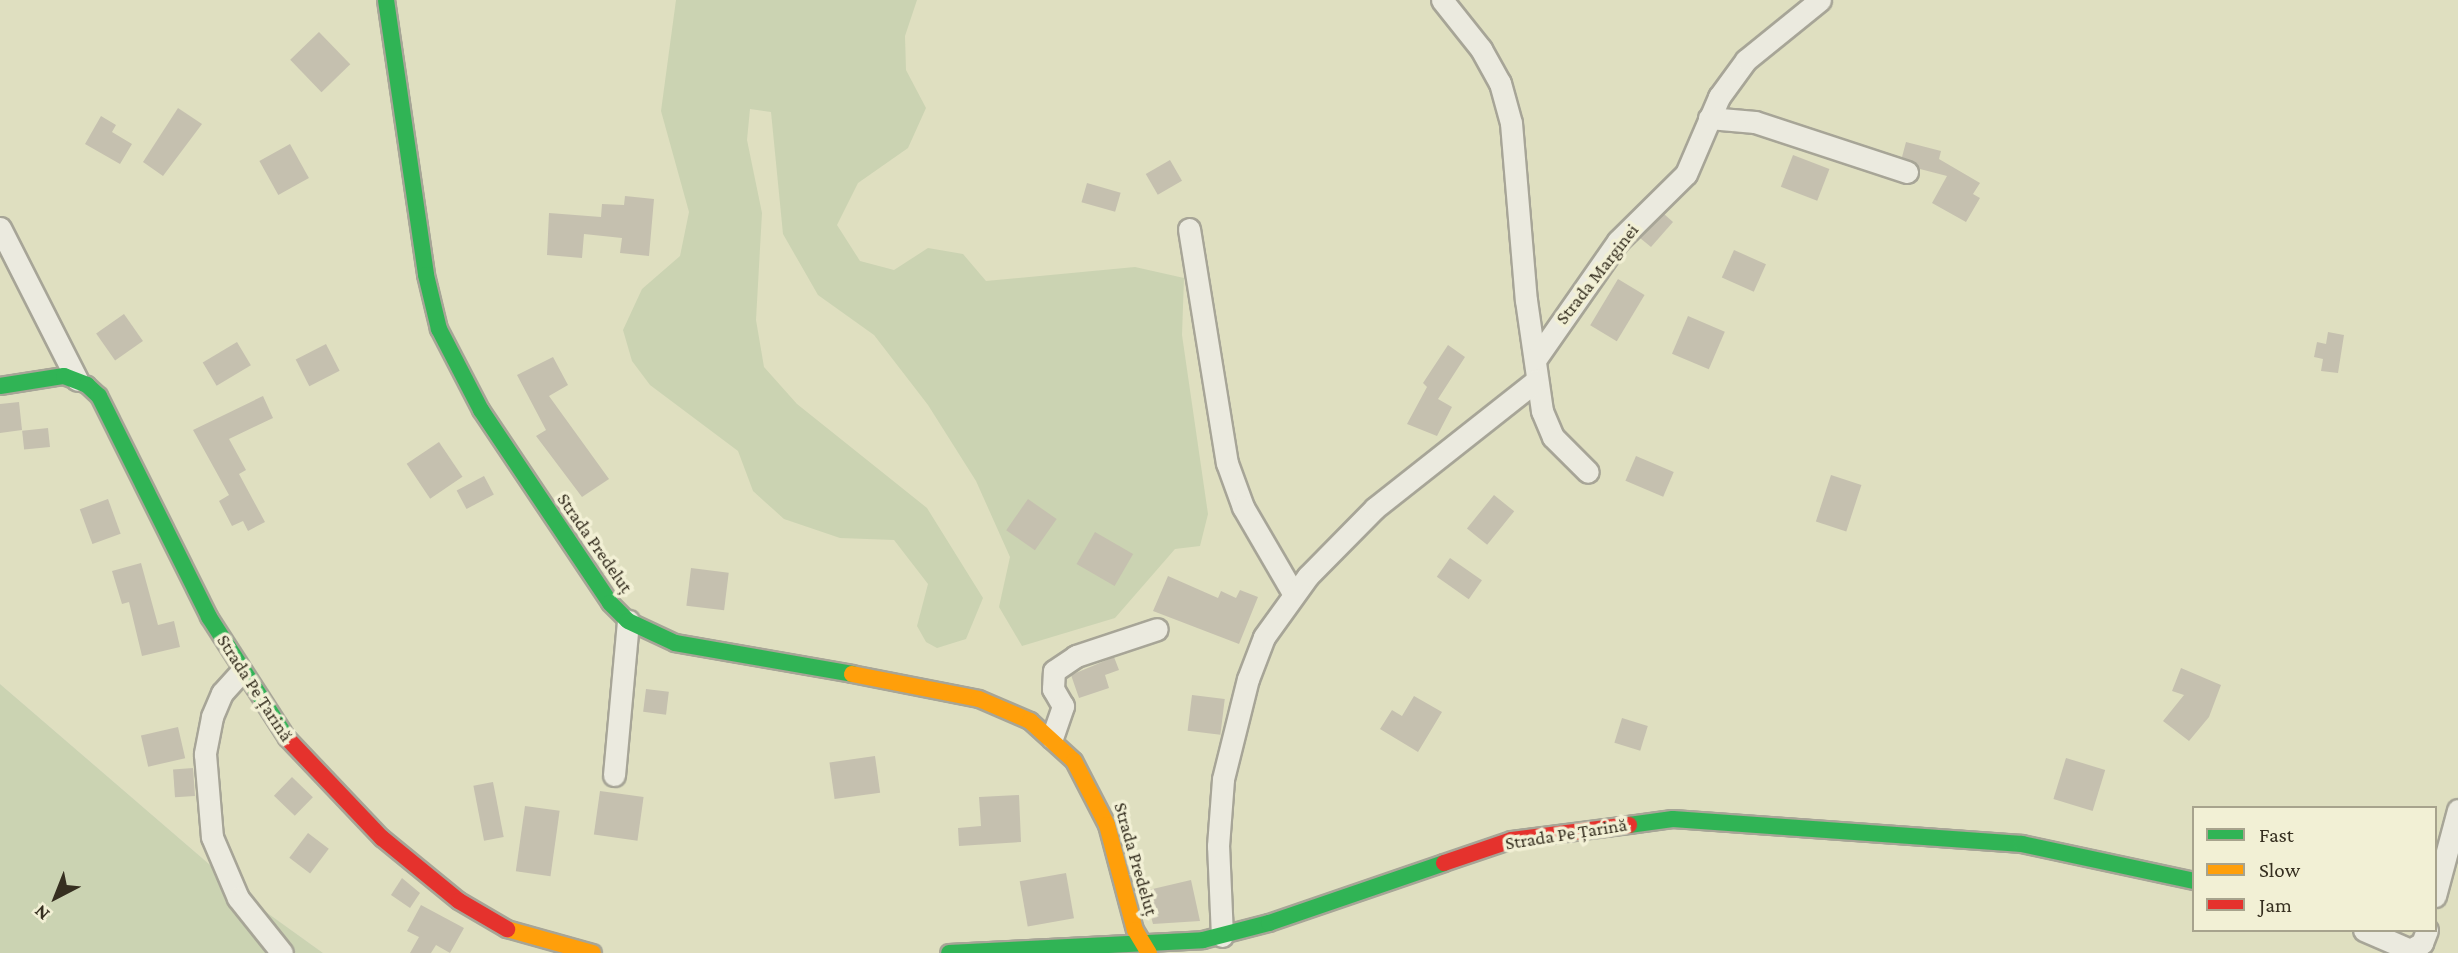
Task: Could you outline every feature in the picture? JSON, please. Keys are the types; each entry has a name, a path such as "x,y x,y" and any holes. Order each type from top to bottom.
{"street":[{"name":"Strada Predeluț","path":"386,0 426,275 444,341 470,391 589,576 628,621 675,643 979,699 1030,721 1052,738 1074,761 1100,805 1145,948"},
{"name":"Strada Marginei","path":"1442,0 1481,49 1500,83 1511,123 1536,370 1553,437 1588,472"},
{"name":"Strada Marginei","path":"1536,370 1618,242 1686,174 1709,118 1746,60 1820,0"},
{"path":"1709,118 1755,122 1907,173"},
{"name":"Strada Pe Țarină","path":"0,228 76,380 99,396 107,410 241,671 298,752 422,873 502,927 593,953"},
{"path":"1189,229 1227,463 1243,507 1293,593"},
{"path":"1222,936 1218,846 1223,779 1248,679 1264,637 1293,593 1375,508 1536,370"},
{"path":"0,386 64,376 76,380"},
{"path":"614,775 628,621"},
{"path":"1052,738 1063,706 1053,689 1054,671 1076,656 1157,629"},
{"path":"241,671 222,693 212,717 205,754 212,837 238,898 282,953"},
{"path":"2437,889 2458,810"},
{"name":"Strada Pe Țarină","path":"949,953 1145,948 1222,936 1512,840 1673,819 2022,844 2092,856 2192,881"},
{"path":"2369,932 2410,950 2422,943 2426,932"}],"green space":[{"path":"0,0 2458,0 2458,953 323,953 259,907 0,684"},
{"path":"676,0 917,0 905,36 906,70 926,108 908,148 858,183 837,225 860,261 894,270 928,248 963,254 986,281 1135,267 1184,278 1182,335 1208,514 1200,546 1175,549 1115,618 1022,646 999,607 1010,557 976,481 928,405 874,335 818,295 783,234 771,112 750,109 747,140 762,213 756,320 764,367 797,404 927,508 983,598 966,639 937,648 926,642 917,626 928,584 894,540 840,538 784,519 753,491 738,451 650,385 632,361 623,330 642,289 680,256 689,212 661,111"},
{"path":"0,684 259,907 323,953 0,953"}],"building":[{"path":"319,32 350,64 321,92 290,60"},
{"path":"178,108 202,124 163,176 143,162"},
{"path":"101,116 116,125 112,132 132,144 120,164 85,144"},
{"path":"1906,142 1941,151 1939,159 1980,183 1973,194 1980,198 1966,222 1932,203 1947,176 1920,169 1902,157"},
{"path":"290,144 309,178 278,195 259,161"},
{"path":"1793,155 1829,169 1817,201 1781,187"},
{"path":"1170,160 1182,181 1158,195 1146,174"},
{"path":"1087,183 1121,193 1115,212 1081,202"},
{"path":"625,196 654,199 649,256 620,253 622,238 584,234 582,258 547,255 549,213 601,217 602,204 624,205"},
{"path":"1664,214 1673,222 1651,247 1640,238"},
{"path":"1734,250 1766,264 1754,292 1722,277"},
{"path":"1618,279 1645,295 1617,341 1590,325"},
{"path":"124,314 143,341 115,361 96,334"},
{"path":"1688,316 1725,332 1709,369 1672,354"},
{"path":"2328,332 2344,335 2338,373 2321,371 2323,359 2314,357 2317,342 2326,344"},
{"path":"237,342 251,365 217,386 203,363"},
{"path":"326,344 340,371 309,386 296,359"},
{"path":"1448,345 1465,357 1438,399 1452,407 1437,436 1407,424 1427,387 1423,383"},
{"path":"553,357 568,385 549,396 609,479 582,497 536,436 546,430 517,375"},
{"path":"263,396 273,418 229,439 246,470 239,474 265,522 248,531 243,521 232,526 219,501 229,495 193,430"},
{"path":"19,402 22,430 0,433 0,404"},
{"path":"48,428 50,447 24,450 22,431"},
{"path":"439,442 462,477 430,499 407,464"},
{"path":"1636,456 1674,472 1663,497 1625,481"},
{"path":"1831,475 1861,485 1846,531 1816,522"},
{"path":"484,476 494,495 466,509 457,491"},
{"path":"1494,495 1514,511 1487,545 1467,528"},
{"path":"108,499 121,534 92,544 80,509"},
{"path":"1028,499 1057,519 1035,550 1006,530"},
{"path":"1095,532 1133,554 1115,586 1076,564"},
{"path":"1450,558 1482,580 1469,599 1437,577"},
{"path":"141,563 158,625 174,621 180,647 142,656 129,602 122,604 112,571"},
{"path":"691,568 729,573 724,610 686,606"},
{"path":"1168,576 1218,598 1221,591 1236,598 1240,590 1258,597 1239,644 1153,611"},
{"path":"1114,657 1119,670 1105,675 1109,688 1079,698 1071,675"},
{"path":"2181,668 2221,685 2209,717 2189,741 2163,721 2184,695 2172,691"},
{"path":"646,689 669,692 666,715 643,712"},
{"path":"1192,695 1225,699 1220,735 1188,731"},
{"path":"1414,696 1442,712 1418,752 1380,729 1392,710 1402,716"},
{"path":"1622,718 1648,726 1640,751 1614,743"},
{"path":"178,727 185,758 148,767 141,736"},
{"path":"875,756 880,793 835,799 829,762"},
{"path":"2066,758 2105,770 2093,811 2053,799"},
{"path":"193,768 195,796 175,797 173,769"},
{"path":"292,777 313,797 295,816 274,796"},
{"path":"493,782 504,837 484,841 473,786"},
{"path":"600,791 644,797 637,841 594,835"},
{"path":"1019,795 1021,842 959,846 958,828 981,826 979,797"},
{"path":"525,806 560,811 550,876 516,871"},
{"path":"308,833 329,849 310,873 289,858"},
{"path":"1066,873 1074,918 1028,926 1020,881"},
{"path":"402,878 420,893 410,908 391,895"},
{"path":"1191,880 1200,921 1153,924 1144,891"},
{"path":"421,905 464,928 450,953 436,945 431,953 410,953 419,937 407,931"}],"traffic: fast":[{"path":"386,0 426,275 439,329 481,410 610,603 628,621 675,643 852,674"},
{"path":"0,386 64,376 87,385 99,396 209,617 287,738"},
{"path":"1629,825 1673,819 2022,844 2192,881"},
{"path":"949,953 1203,940 1269,923 1444,863"}],"traffic: slow":[{"path":"852,674 979,699 1030,721 1074,761 1107,825 1135,930 1149,953"},
{"path":"507,929 593,953"}],"traffic: jam":[{"path":"287,738 382,838 459,901 507,929"},
{"path":"1444,863 1512,840 1629,825"}]}
